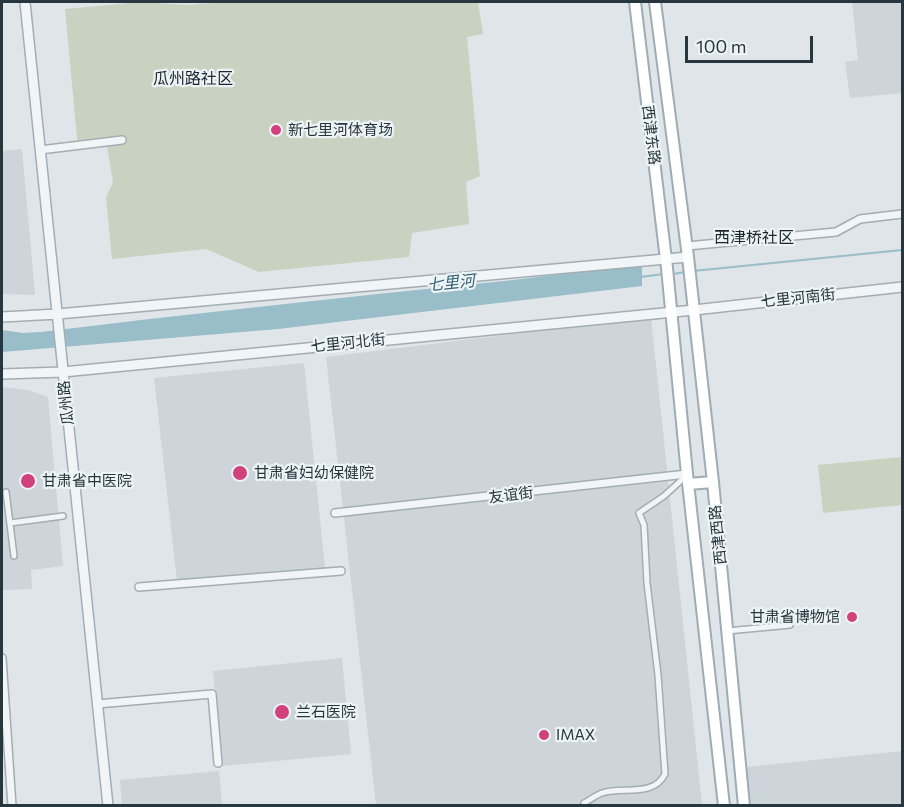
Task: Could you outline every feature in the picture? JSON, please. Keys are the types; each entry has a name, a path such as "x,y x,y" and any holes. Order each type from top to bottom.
{"main road":[{"name":"西津东路","path":"634,2 666,263"},
{"name":"西津东路","path":"655,2 688,256"},
{"name":"西津西路","path":"688,256 713,482 744,806"},
{"name":"西津西路","path":"666,263 724,806"},
{"path":"688,479 713,482"}],"street":[{"name":"瓜州路","path":"25,2 108,806"},
{"path":"40,150 122,140"},
{"path":"2,317 666,263 688,256 836,232 860,219 903,214"},
{"name":"七里河南街","path":"694,310 903,287"},
{"name":"七里河北街","path":"2,374 63,372 694,310"},
{"path":"585,806 584,803 602,793 653,787 665,774 658,675 647,583 644,525 639,513 688,479"},
{"name":"友谊街","path":"335,513 688,479"},
{"path":"6,492 14,556"},
{"path":"10,523 63,516"},
{"path":"139,587 340,571"},
{"path":"728,631 790,625"},
{"path":"2,658 12,806"},
{"path":"97,704 212,694 218,764"}],"shaded area":[{"path":"852,2 902,2 902,93 850,98 845,62 858,60"},
{"path":"22,149 35,295 2,294 2,151"},
{"path":"651,317 702,805 376,805 326,357"},
{"name":"甘肃省妇幼保健院","path":"304,363 325,568 177,581 154,378"},
{"name":"甘肃省中医院","path":"2,387 28,390 48,397 63,566 31,570 32,589 2,590"},
{"name":"兰石医院","path":"342,658 351,754 222,766 213,671"},
{"path":"902,751 902,805 751,805 746,767"},
{"path":"219,771 222,805 122,805 120,780"}],"green space":[{"name":"新七里河体育场","path":"141,2 188,5 223,2 478,2 483,34 467,37 480,176 466,182 469,224 412,233 409,257 259,272 206,249 112,259 106,198 113,182 107,146 78,149 65,9"},
{"path":"902,457 902,505 823,513 818,465"}],"water":[{"path":"642,267 642,286 278,329 2,352 2,330 23,333 41,332 262,306"}],"waterway":[{"name":"七里河","path":"693,271 902,250"},
{"name":"七里河","path":"673,274 685,272"},
{"name":"七里河","path":"640,277 664,274"}],"place":[{"name":"新七里河体育场","path":"276,130"},
{"name":"甘肃省妇幼保健院","path":"240,473"},
{"name":"甘肃省中医院","path":"28,481"},
{"name":"甘肃省博物馆","path":"852,617"},
{"name":"兰石医院","path":"282,712"},
{"name":"IMAX","path":"544,735"}],"district":[{"name":"瓜州路社区","path":"193,79"},
{"name":"西津桥社区","path":"754,238"}]}
